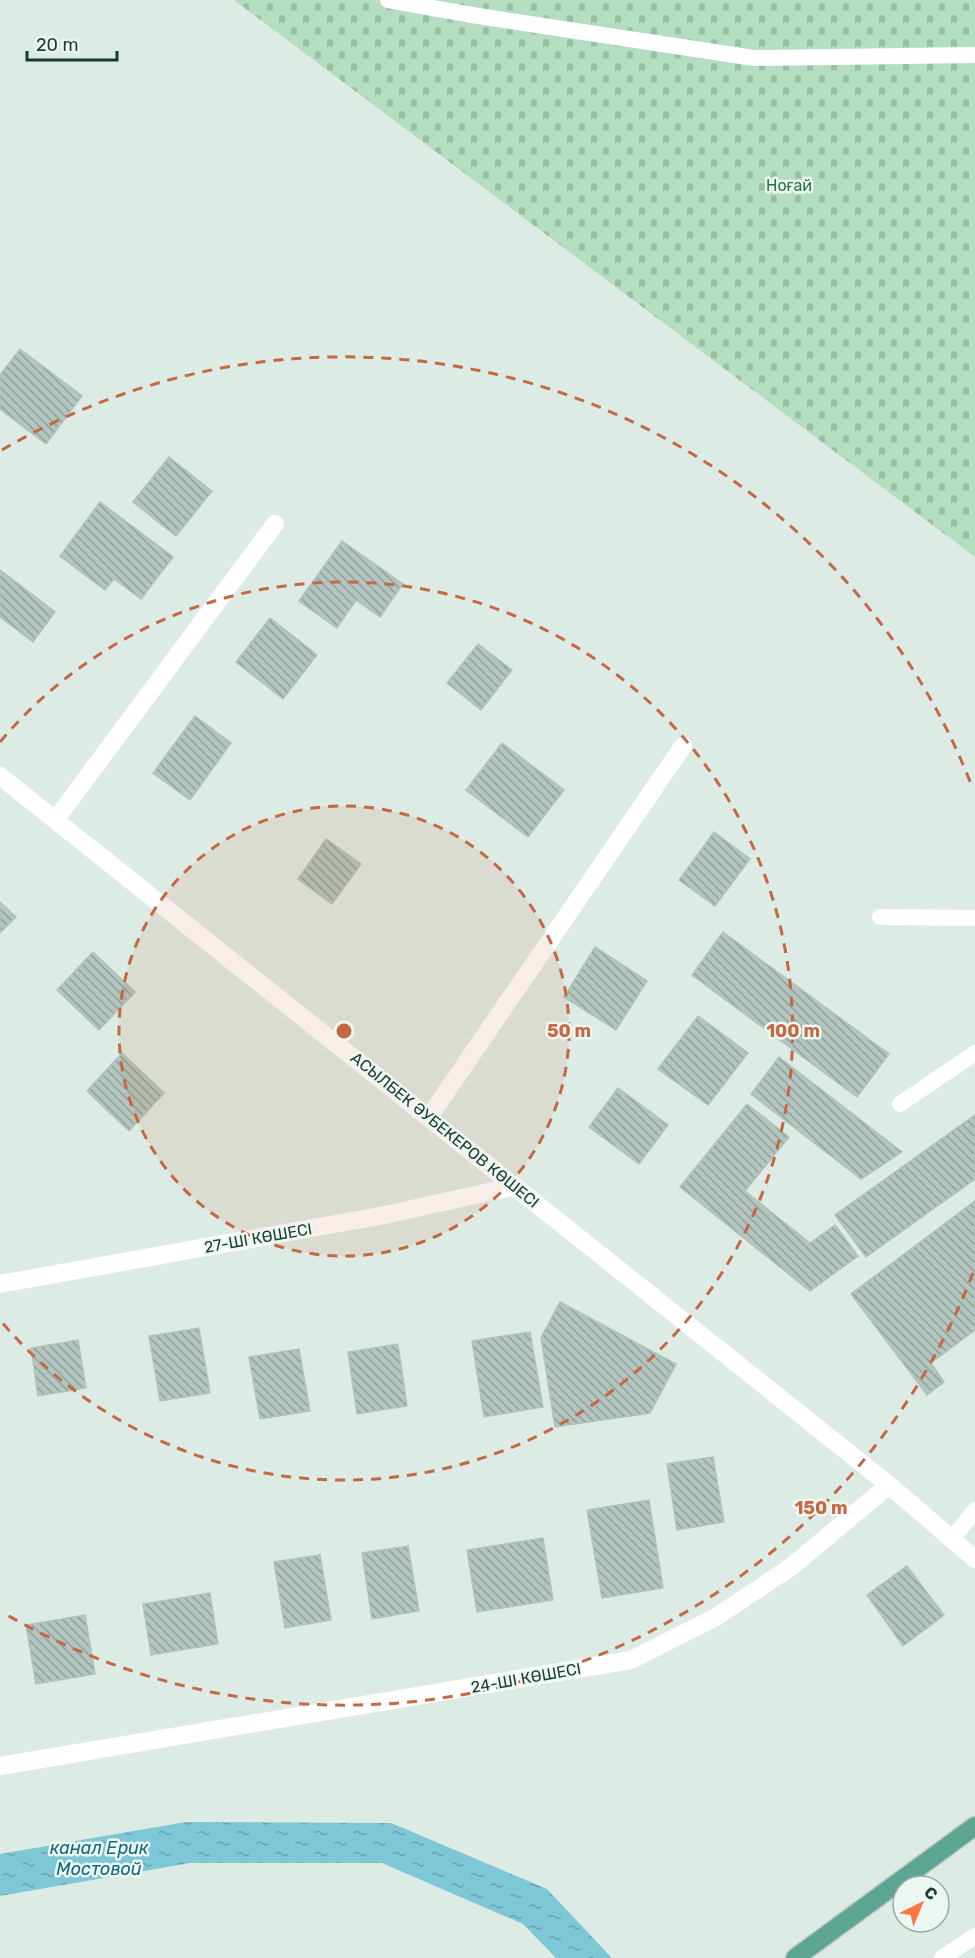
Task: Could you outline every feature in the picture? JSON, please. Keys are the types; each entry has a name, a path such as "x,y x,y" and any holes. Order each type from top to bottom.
{"main road":[{"path":"795,1958 975,1826"}],"street":[{"path":"56,819 275,524"},
{"path":"429,1117 683,746"},
{"name":"АСЫЛБЕК ӘУБЕКЕРОВ КӨШЕСІ","path":"0,776 889,1485"},
{"name":"27-ШІ КӨШЕСІ","path":"0,1284 385,1215 515,1186"},
{"path":"889,1485 975,1559"},
{"name":"24-ШІ КӨШЕСІ","path":"0,1766 631,1660 716,1617 790,1568 889,1485"}],"lane":[{"path":"388,0 490,18 754,58 975,55"},
{"path":"880,917 975,918"},
{"path":"900,1104 975,1053"},
{"path":"952,1539 975,1510"},
{"path":"942,1958 975,1936"}],"green space":[{"name":"Ноғай","path":"234,0 975,0 975,557"}],"water":[{"name":"канал Ерик Мостовой","path":"186,1822 391,1823 547,1889 612,1958 556,1958 523,1924 382,1863 190,1863 0,1896 0,1854"}],"building":[{"path":"20,349 82,396 46,444 0,409 0,375"},
{"path":"169,457 212,491 176,536 133,502"},
{"path":"100,502 173,557 141,599 114,579 105,590 60,556"},
{"path":"342,541 403,584 380,617 356,600 337,628 299,601"},
{"path":"0,570 55,612 33,642 0,617"},
{"path":"270,618 317,655 283,699 236,662"},
{"path":"478,644 512,670 481,710 447,683"},
{"path":"195,716 231,743 190,800 153,773"},
{"path":"502,743 564,790 528,837 466,790"},
{"path":"714,832 750,859 715,906 679,880"},
{"path":"326,839 361,864 332,904 298,879"},
{"path":"0,902 16,917 0,933"},
{"path":"723,932 889,1054 857,1097 692,975"},
{"path":"595,947 647,981 616,1030 564,997"},
{"path":"93,952 135,992 99,1030 57,990"},
{"path":"698,1016 748,1053 708,1105 658,1069"},
{"path":"122,1053 164,1093 129,1131 87,1091"},
{"path":"779,1057 902,1152 861,1179 751,1094"},
{"path":"618,1088 668,1125 639,1164 589,1127"},
{"path":"747,1104 789,1137 745,1191 810,1243 835,1225 858,1256 810,1291 680,1187"},
{"path":"975,1115 975,1179 866,1257 835,1215"},
{"path":"975,1201 975,1330 931,1363 944,1382 927,1395 851,1294"},
{"path":"560,1302 676,1364 650,1413 555,1427 541,1338"},
{"path":"199,1328 210,1393 160,1401 149,1336"},
{"path":"530,1332 543,1407 484,1417 472,1341"},
{"path":"78,1340 86,1388 38,1396 31,1348"},
{"path":"398,1344 407,1406 357,1414 348,1352"},
{"path":"299,1349 310,1411 260,1419 249,1357"},
{"path":"713,1457 724,1522 677,1530 667,1464"},
{"path":"649,1500 663,1588 602,1598 587,1510"},
{"path":"543,1538 553,1600 477,1612 467,1550"},
{"path":"408,1546 419,1611 372,1619 362,1553"},
{"path":"320,1555 331,1620 285,1628 274,1562"},
{"path":"907,1566 944,1615 903,1646 867,1595"},
{"path":"210,1593 218,1644 151,1655 143,1604"},
{"path":"85,1615 95,1674 36,1684 26,1625"}]}
